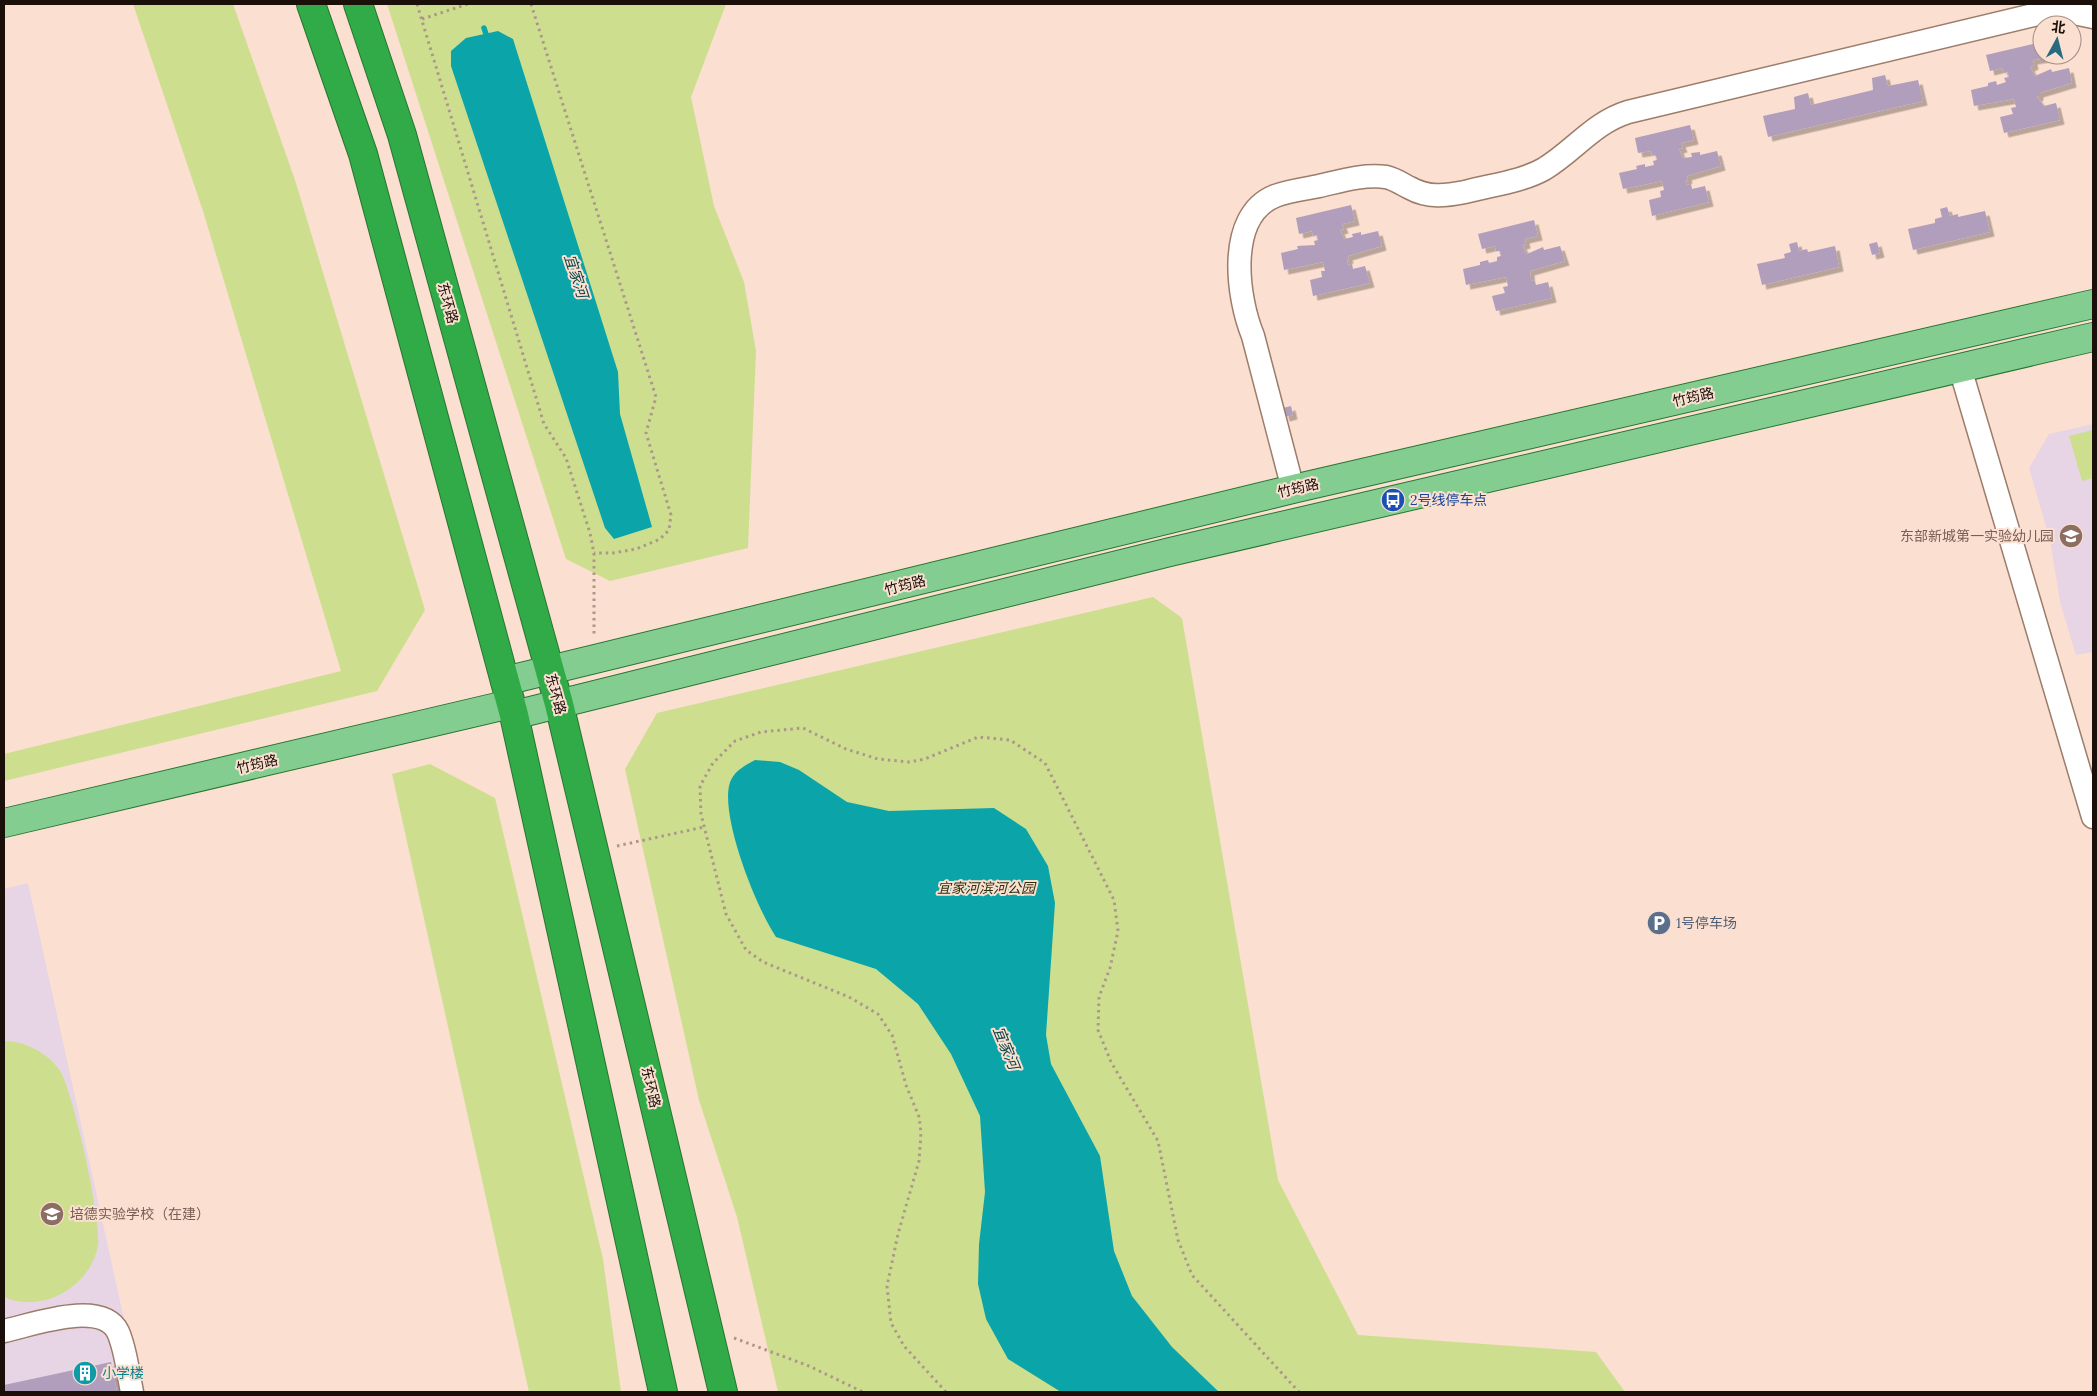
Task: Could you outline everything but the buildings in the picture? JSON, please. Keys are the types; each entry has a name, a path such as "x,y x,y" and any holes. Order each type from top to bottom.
{"highway":[{"path":"311,4 363,154 510,700 663,1392"},
{"name":"东环路","path":"358,4 402,135 559,704 723,1392"}],"main road":[{"name":"竹筠路","path":"510,700 550,671 1293,489 2093,304"},
{"name":"竹筠路","path":"4,823 510,700 559,704 1179,550 2093,337"}],"street":[{"path":"1293,489 1253,336 1247,321 1240,284 1244,238 1249,218 1256,210 1275,196 1362,176 1388,178 1427,195 1449,195 1537,173 1556,161 1601,124 1628,112 2042,13 2064,11 2093,16"},
{"path":"1960,368 2093,816"},
{"path":"4,1331 81,1315 99,1316 107,1320 118,1332 132,1392"}],"path":[{"path":"416,4 544,424 566,458 590,533 594,553 593,600 596,661"},
{"path":"422,19 468,4"},
{"path":"531,4 656,397 646,433 671,515 669,530 660,539 636,549 613,554 594,553"},
{"path":"946,1392 904,1346 891,1323 888,1286 898,1234 919,1161 921,1133 919,1117 906,1085 892,1035 878,1014 849,997 763,962 746,950 726,914 704,826 700,786 713,763 735,741 761,732 803,728 846,749 878,759 909,762 925,759 978,737 1010,740 1045,763 1114,900 1118,931 1110,968 1099,997 1098,1030 1111,1062 1158,1141 1178,1240 1192,1275 1300,1392"},
{"path":"595,851 704,826"},
{"path":"708,1328 809,1366 863,1392"}],"shaded area":[{"name":"东部新城第一实验幼儿园","path":"2093,424 2093,652 2076,655 2060,602 2050,540 2029,468 2049,434"},
{"name":"培德实验学校（在建）","path":"28,883 140,1392 4,1392 4,889"}],"green space":[{"path":"133,4 233,4 295,180 425,610 377,691 4,781 4,754 341,671 203,211"},
{"path":"387,4 726,4 691,97 714,206 744,282 756,351 748,548 610,581 566,559"},
{"path":"2093,430 2093,478 2082,481 2069,436"},
{"name":"宜家河滨河公园","path":"1153,597 1182,618 1278,1180 1358,1335 1596,1352 1625,1392 778,1392 737,1217 699,1100 625,769 657,713"},
{"path":"430,764 495,798 603,1259 621,1392 529,1392 392,774"},
{"path":"4,1041 27,1045 48,1057 59,1069 65,1081 79,1127 96,1211 98,1246 93,1261 85,1274 75,1285 62,1293 34,1302 4,1297"}],"water":[{"path":"498,31 513,39 618,372 620,414 652,527 614,539 605,528 451,66 451,51 466,38"},
{"path":"755,760 780,762 799,770 847,802 889,811 994,808 1026,829 1048,866 1055,903 1046,1035 1051,1064 1100,1156 1114,1251 1132,1296 1172,1347 1219,1392 1061,1392 1008,1359 986,1319 978,1284 979,1244 985,1192 980,1116 951,1054 918,1004 876,969 776,937 759,906 742,863 728,801 729,786 733,777 739,770"}],"waterway":[{"name":"宜家河","path":"484,28 488,40"}],"place":[{"name":"2号线停车点","path":"1393,500"},
{"name":"东部新城第一实验幼儿园","path":"2071,536"},
{"name":"1号停车场","path":"1659,923"},
{"name":"培德实验学校（在建）","path":"52,1214"},
{"name":"小学楼","path":"85,1373"}]}
